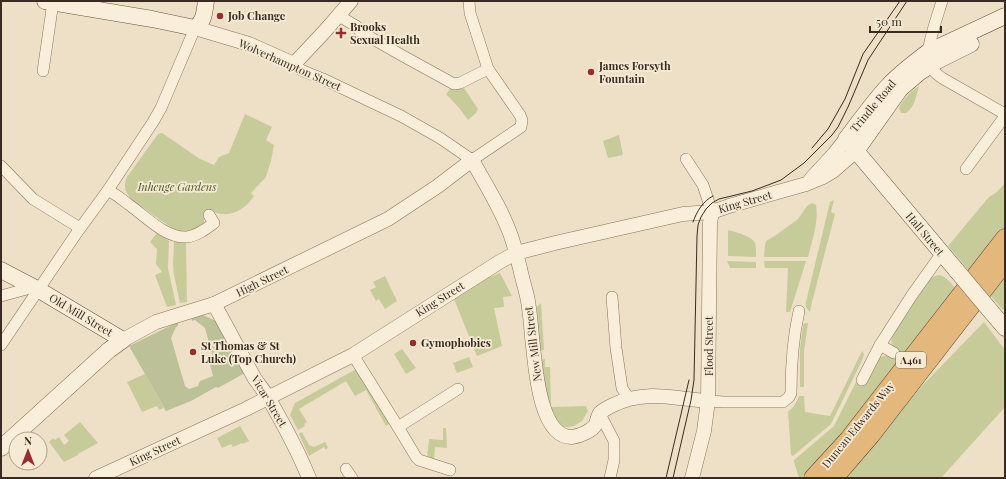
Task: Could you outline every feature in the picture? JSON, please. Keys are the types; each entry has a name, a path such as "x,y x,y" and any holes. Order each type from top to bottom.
{"highway":[{"name":"Duncan Edwards Way","path":"813,478 848,440 1005,238"},
{"name":"Duncan Edwards Way","path":"834,478 871,435 1005,262"}],"main road":[{"path":"195,28 204,19 206,1"},
{"name":"Wolverhampton Street","path":"49,2 152,18 195,28"},
{"name":"Trindle Road","path":"846,139 888,85 903,72 1005,16"},
{"path":"929,59 935,54 972,38 1001,29"},
{"name":"Trindle Road","path":"856,151 900,89 920,72 929,59"},
{"name":"Hall Street","path":"846,139 942,253 956,272 1005,328"},
{"name":"Old Mill Street","path":"1,270 36,288 123,340"},
{"name":"High Street","path":"1,448 109,350 123,340"}],"street":[{"path":"294,64 351,1"},
{"path":"339,16 356,26 366,35 454,84 460,83 488,69 470,13 469,1"},
{"path":"942,1 929,59 935,73 1005,115 966,169"},
{"path":"43,71 49,2"},
{"name":"Wolverhampton Street","path":"195,28 249,44 294,64 301,70 365,98 407,119 440,138 472,160"},
{"path":"1,345 36,288 108,190 153,122 161,108 195,28"},
{"name":"High Street","path":"123,340 156,322 214,304 388,218 438,186 472,160 521,127 522,120 520,115 488,69"},
{"path":"806,184 846,139"},
{"name":"King Street","path":"96,478 268,398 353,355 516,253 683,214 712,212 806,184 823,178 834,171 856,151"},
{"path":"686,159 703,185 712,212"},
{"name":"New Mill Street","path":"472,160 511,236 527,299 538,390 549,421 557,431 564,436 572,437 580,435 595,426 600,414"},
{"path":"1,166 33,200 80,228"},
{"path":"108,190 158,226 178,237 193,236 202,232 214,223 209,215"},
{"name":"Flood Street","path":"692,478 704,431 708,401 710,223 712,212"},
{"path":"862,380 880,345 912,295 942,253"},
{"path":"1,296 36,288"},
{"path":"612,297 616,348 622,388 629,399"},
{"name":"Vicar Street","path":"214,304 289,435 309,478"},
{"path":"610,478 614,460 614,441 600,414 612,405 641,396 724,402 783,402 789,397 791,393 791,362 799,311"},
{"path":"880,345 894,353"},
{"path":"353,355 416,457 419,460 450,470"},
{"path":"398,427 458,389"}],"green space":[{"path":"919,86 915,101 909,111 906,113 901,113 899,108 903,101"},
{"path":"452,87 458,89 464,88 478,109 476,113 468,120 446,94"},
{"name":"Inhenge Gardens","path":"245,114 272,127 266,140 274,145 266,177 251,193 254,196 240,210 229,214 223,214 210,210 203,214 204,222 202,226 188,233 176,231 129,198 125,187 127,177 158,134 162,133 200,159 214,165 219,157 229,153"},
{"path":"619,135 623,155 608,158 603,141"},
{"path":"1005,183 1005,227 969,271 948,246 989,197 997,192"},
{"path":"834,200 831,212 835,214 810,312 806,308 806,302 830,202"},
{"path":"812,203 816,205 817,218 808,257 764,257 766,241 798,219 807,206"},
{"path":"728,230 750,238 755,243 756,257 728,256"},
{"path":"157,233 169,241 168,268 176,305 167,307 155,275 162,272 156,264 157,249 150,242"},
{"path":"174,242 186,242 187,302 180,303 173,265"},
{"path":"727,261 756,262 756,268 730,268"},
{"path":"764,261 806,261 790,312 786,312 788,268 765,268"},
{"path":"500,273 512,296 503,297 504,307 494,308 502,346 477,356 454,299 485,279"},
{"path":"1005,273 1005,308 1003,310 989,294"},
{"path":"938,275 946,278 955,288 907,355 819,462 801,478 799,478 794,460 834,426 856,382 864,386 879,358 883,356 892,356 896,358 899,352 892,344 893,333 927,281"},
{"path":"385,276 397,301 385,309 379,299 376,301 370,290 376,287 373,282"},
{"path":"541,303 544,350 539,350 537,307"},
{"path":"203,315 216,321 245,373 191,401 166,411 129,346 178,322 178,326 176,327 171,338 185,386 189,389 198,386 200,381 213,376 210,365 213,358 205,328 195,320 192,321 191,318"},
{"path":"984,322 1005,350 1005,407 941,478 845,478 920,388"},
{"path":"808,323 804,351 804,387 800,387 800,349 803,325"},
{"path":"402,349 416,368 406,374 394,354"},
{"path":"862,351 864,354 863,358 831,424 793,456 791,455 788,412 794,406 799,396 804,396 805,412 830,416"},
{"path":"469,357 473,367 457,373 453,363"},
{"path":"545,359 545,367 550,367 551,407 586,406 588,411 582,421 574,426 562,427 551,417 539,360"},
{"path":"358,368 391,422 386,426 366,390 355,396 346,381 299,409 307,422 304,424 305,426 298,430 290,415 295,403"},
{"path":"145,374 164,408 159,410 157,406 142,412 127,382"},
{"path":"80,422 98,443 64,462 49,442 53,438 55,440 59,437 64,445 69,441 64,435"},
{"path":"240,426 249,441 233,447 231,444 222,448 217,438"},
{"path":"443,428 446,428 447,448 435,447 434,461 427,459 429,439 443,440"},
{"path":"302,432 309,445 314,447 325,442 328,447 326,450 324,447 309,456 299,434"}],"tram line":[{"path":"812,148 828,129 845,99 863,54 900,1"},
{"path":"673,478 691,400 694,380 697,236 698,225 701,217 706,209 719,199 752,191 781,180 804,163 832,135 838,127 848,107 868,60 907,1"},
{"path":"693,222 701,207 713,196"},
{"path":"666,478 689,380"}],"place":[{"name":"Job Change","path":"220,16"},
{"name":"Brooks Sexual Health","path":"341,33"},
{"name":"James Forsyth Fountain","path":"591,72"},
{"name":"Gymophobics","path":"413,343"},
{"name":"St Thomas & St Luke (Top Church)","path":"193,352"}]}
